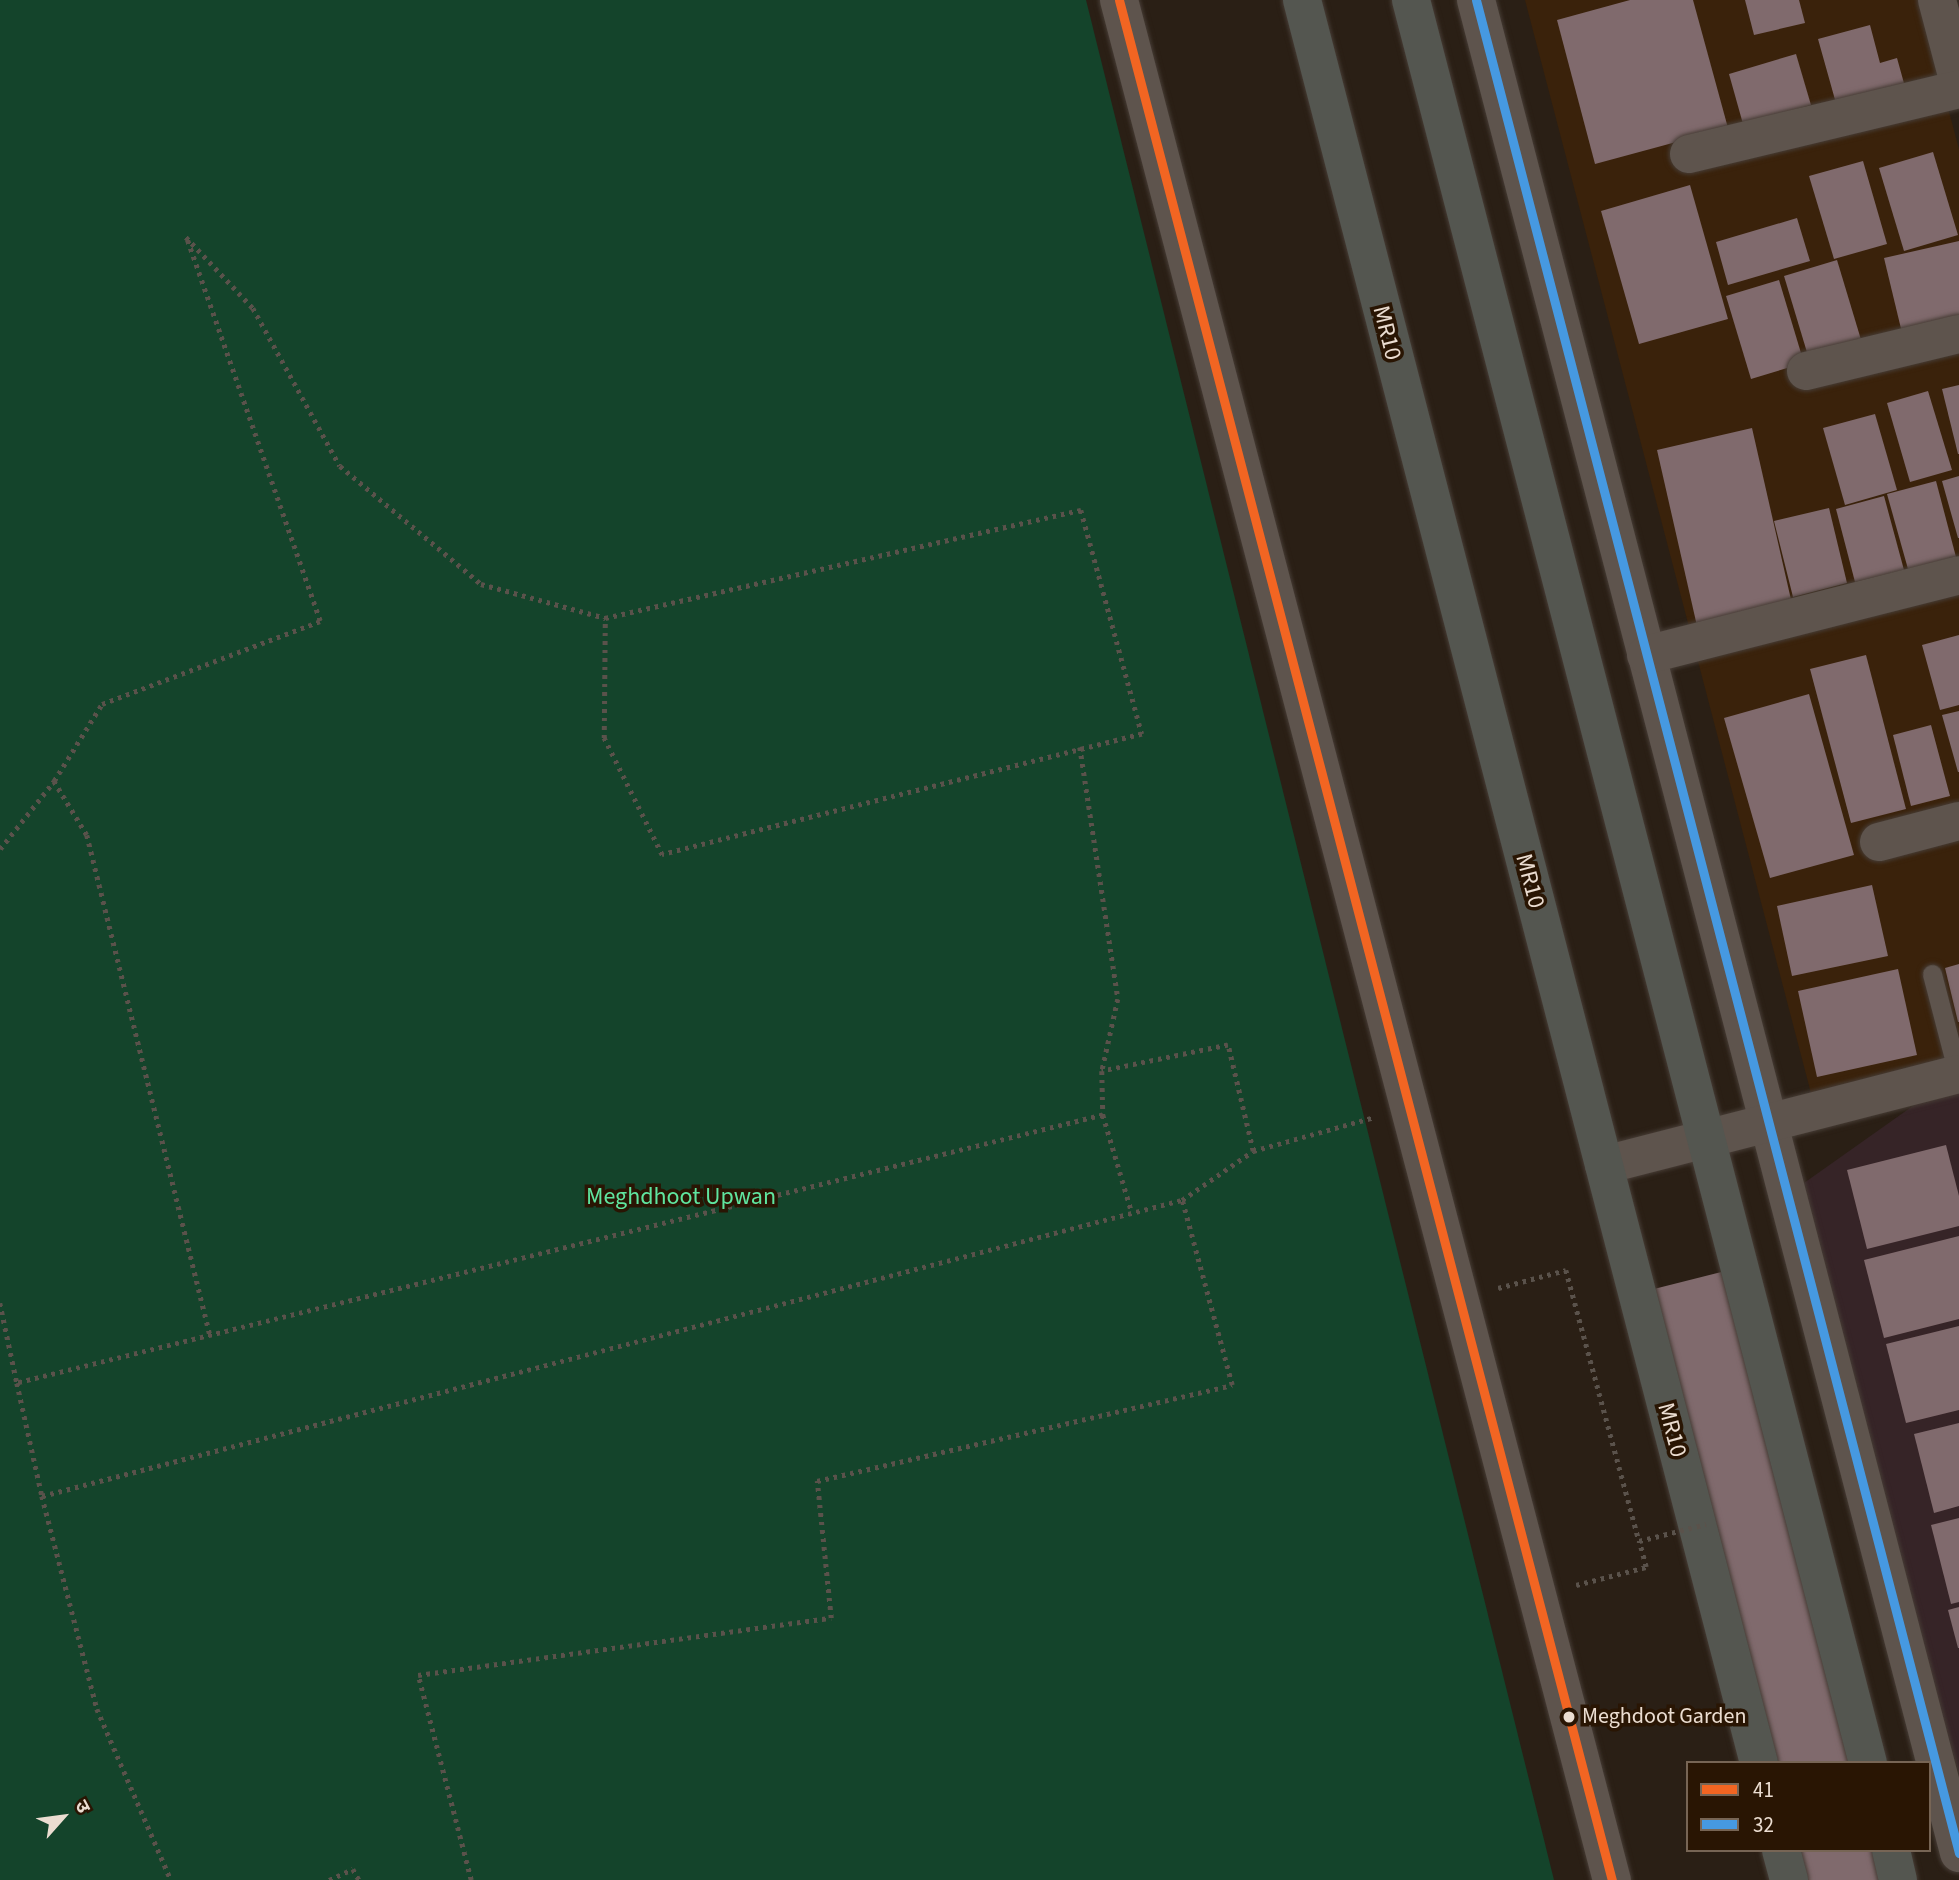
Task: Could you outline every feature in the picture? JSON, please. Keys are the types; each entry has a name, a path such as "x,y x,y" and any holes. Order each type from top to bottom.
{"main road":[{"name":"MR10","path":"1302,0 1758,1761"},
{"path":"1411,0 1867,1761"},
{"path":"1782,1852 1789,1880"},
{"path":"1891,1852 1898,1880"}],"street":[{"path":"1119,0 1612,1880"},
{"path":"1476,0 1959,1853"},
{"path":"1937,0 1959,83"},
{"path":"1689,154 1959,89"},
{"path":"1806,371 1959,334"},
{"path":"1646,655 1959,575"},
{"path":"1879,842 1959,821"},
{"path":"1604,1165 1959,1074"}],"lane":[{"path":"1932,974 1959,1074"}],"path":[{"path":"0,849 54,781 102,704 320,621 186,237 253,309 340,466 481,584 605,618 1082,510 1142,734 1080,747 662,855 604,738 605,618"},
{"path":"1080,747 1118,999 1102,1071 1104,1115 1132,1213"},
{"path":"54,781 87,835 210,1335"},
{"path":"1102,1071 1228,1045 1252,1151"},
{"path":"42,1496 1182,1200 1252,1151 1409,1106"},
{"path":"17,1382 1104,1115"},
{"path":"471,1880 418,1675 831,1618 817,1481 1232,1385 1182,1200"},
{"path":"1460,1298 1566,1270 1647,1567 1538,1595"},
{"path":"0,1303 42,1496 97,1709 171,1880"},
{"path":"1639,1541 1706,1524"},
{"path":"329,1880 353,1869 359,1880"}],"shaded area":[{"path":"1525,0 1919,0 1959,149 1959,1056 1812,1097"},
{"path":"1958,1074 1959,1076 1959,1774 1787,1195"}],"green space":[{"name":"Meghdhoot Upwan","path":"0,0 1086,0 1554,1880 0,1880"}],"building":[{"path":"1630,0 1693,0 1728,128 1595,164 1557,20"},
{"path":"1745,0 1799,0 1805,23 1754,35"},
{"path":"1870,25 1880,63 1897,58 1907,94 1839,114 1818,39"},
{"path":"1796,54 1811,105 1743,124 1729,74"},
{"path":"1933,152 1958,235 1904,251 1879,168"},
{"path":"1863,161 1887,244 1834,259 1809,176"},
{"path":"1690,185 1728,319 1639,344 1601,211"},
{"path":"1797,218 1810,261 1728,285 1716,242"},
{"path":"1959,241 1959,324 1903,337 1884,258"},
{"path":"1837,260 1862,343 1809,359 1784,276"},
{"path":"1779,280 1804,363 1751,379 1726,296"},
{"path":"1959,385 1959,454 1958,454 1942,389"},
{"path":"1928,391 1952,470 1910,482 1887,403"},
{"path":"1875,414 1897,490 1845,505 1823,428"},
{"path":"1752,428 1792,604 1697,626 1657,450"},
{"path":"1959,476 1959,538 1958,538 1942,481"},
{"path":"1936,481 1956,557 1908,569 1887,494"},
{"path":"1884,496 1904,570 1855,582 1836,509"},
{"path":"1829,508 1847,583 1793,597 1774,521"},
{"path":"1959,635 1959,705 1940,710 1922,645"},
{"path":"1866,655 1906,809 1851,823 1810,669"},
{"path":"1809,694 1854,855 1770,878 1724,718"},
{"path":"1959,711 1959,772 1958,772 1942,715"},
{"path":"1931,725 1950,796 1911,806 1893,735"},
{"path":"1872,885 1888,956 1792,976 1777,906"},
{"path":"1959,964 1959,1022 1958,1022 1945,968"},
{"path":"1898,969 1917,1055 1817,1077 1798,991"},
{"path":"1946,1145 1959,1196 1959,1226 1867,1249 1847,1170"},
{"path":"1959,1236 1959,1319 1884,1338 1864,1260"},
{"name":"Meghdoot Garden","path":"1753,1264 1881,1761 1767,1761 1646,1291"},
{"path":"1959,1326 1959,1410 1906,1423 1886,1344"},
{"path":"1959,1423 1959,1506 1934,1513 1914,1434"},
{"path":"1959,1518 1959,1602 1951,1604 1931,1525"},
{"path":"1959,1607 1959,1648 1958,1648 1948,1610"},
{"path":"1791,1852 1905,1852 1912,1880 1798,1880"}],"transit line":[{"name":"41","path":"1119,0 1612,1880"},
{"name":"32","path":"1476,0 1959,1853"}],"place":[{"name":"Meghdoot Garden","path":"1569,1717"}]}
